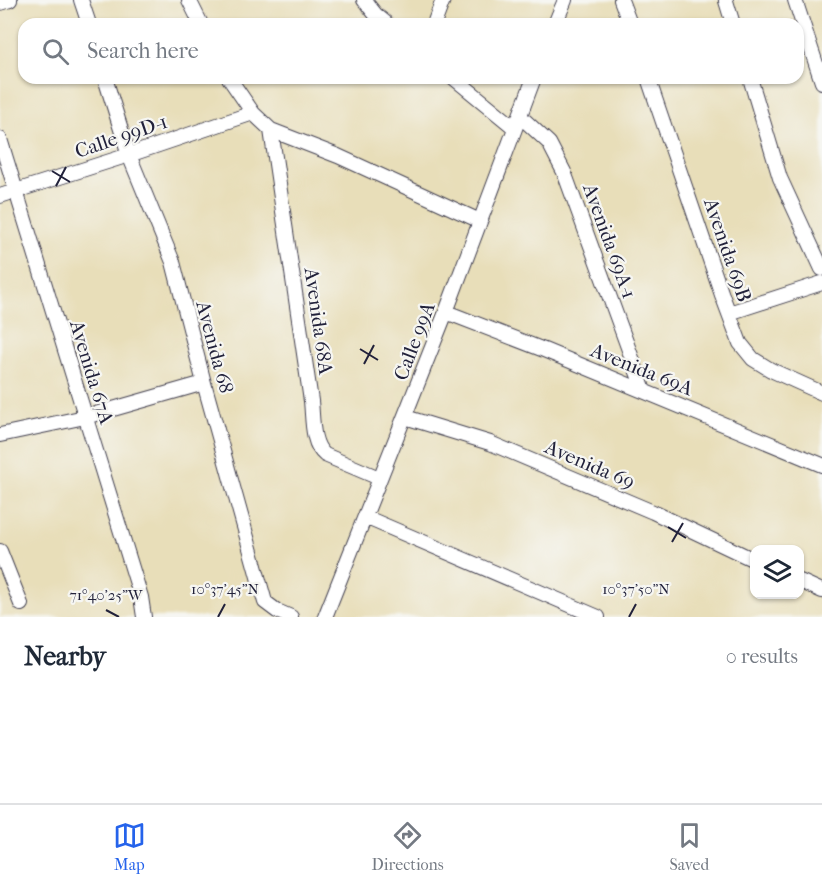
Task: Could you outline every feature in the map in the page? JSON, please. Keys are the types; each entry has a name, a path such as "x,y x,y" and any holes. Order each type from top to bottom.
{"street":[{"path":"0,3 10,0"},
{"path":"81,0 87,18"},
{"path":"189,0 198,18"},
{"path":"364,0 380,18"},
{"path":"436,18 443,0"},
{"path":"558,18 565,0"},
{"path":"621,0 628,18"},
{"path":"795,0 801,18"},
{"path":"726,1 731,18"},
{"path":"804,27 822,82"},
{"name":"Avenida 68","path":"107,84 129,155 173,262 265,602 291,617"},
{"path":"233,84 253,113 271,130 338,156 480,221"},
{"name":"Avenida 69A-1","path":"463,84 549,143 564,172 644,391"},
{"name":"Calle 99A","path":"325,617 446,312 532,84"},
{"name":"Avenida 69B","path":"650,84 740,343 753,359 771,370 822,393"},
{"path":"752,84 780,178 822,269"},
{"name":"Calle 99D-1","path":"0,196 253,113"},
{"name":"Avenida 68A","path":"271,130 311,401 315,443 325,455 380,478"},
{"name":"Avenida 67A","path":"0,139 141,597 144,617"},
{"path":"729,313 822,284"},
{"name":"Avenida 69A","path":"446,312 822,465"},
{"path":"0,435 85,417 204,383"},
{"name":"Avenida 69","path":"405,417 490,443 653,512 750,558"},
{"path":"365,517 598,617"},
{"path":"0,551 21,603"},
{"path":"804,583 822,591"}]}
